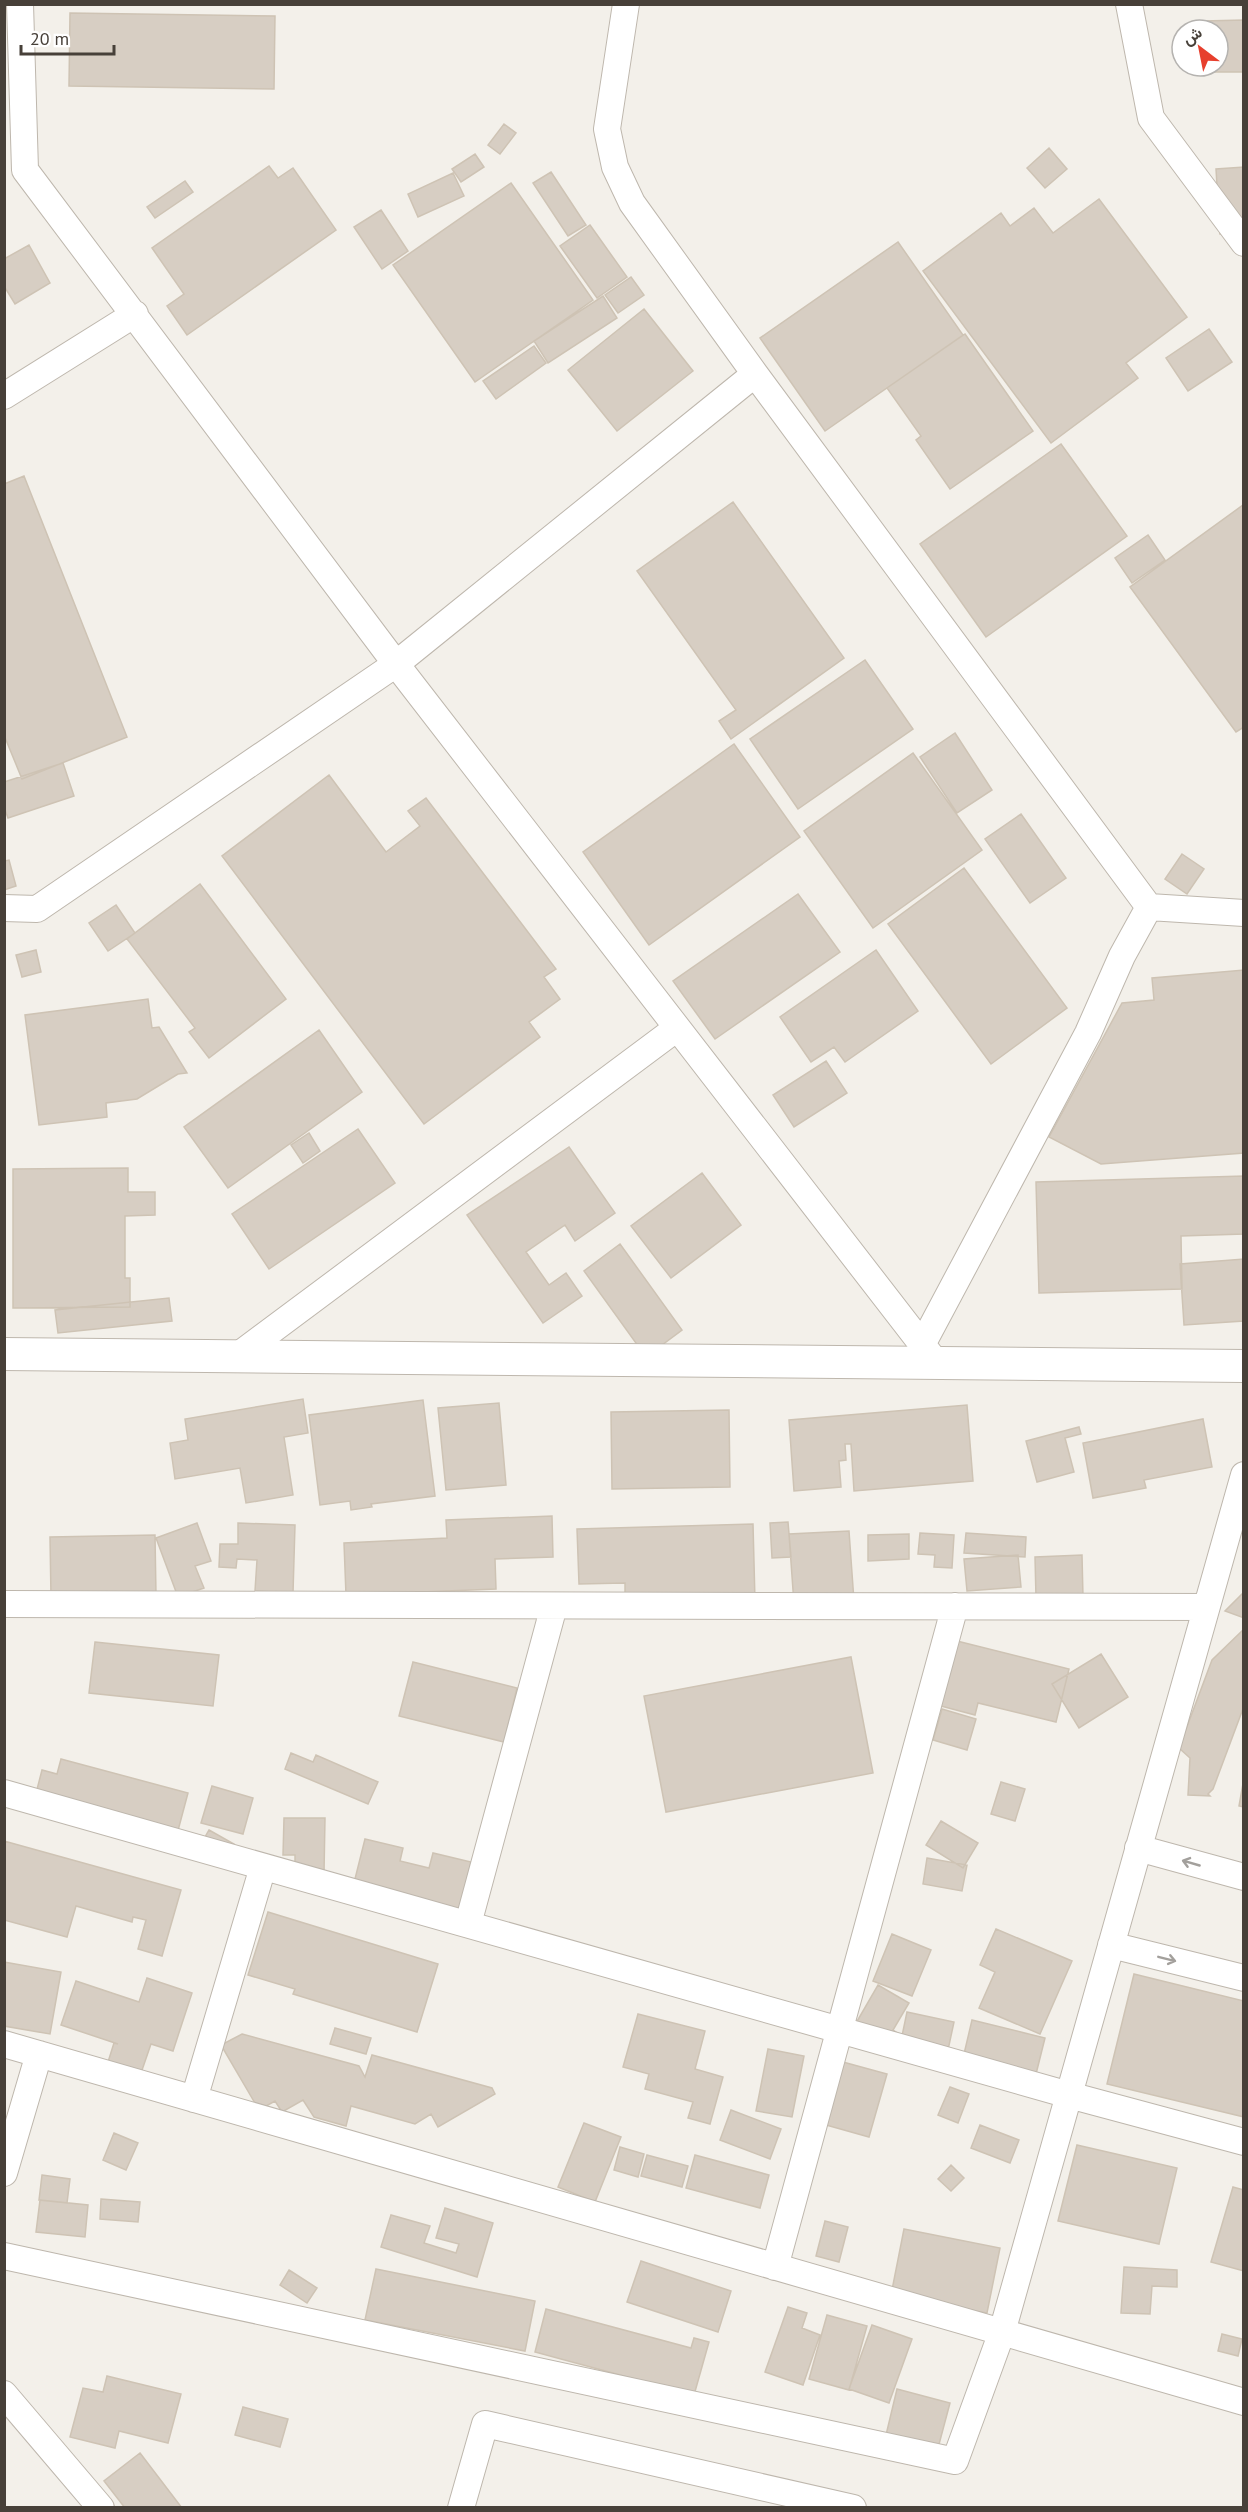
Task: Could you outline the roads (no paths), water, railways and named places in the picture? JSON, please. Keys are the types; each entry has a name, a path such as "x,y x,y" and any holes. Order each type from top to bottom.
{"street":[{"path":"20,4 25,170 396,664 930,1355"},
{"path":"626,4 607,129 615,167 632,203 755,374 1149,907 1244,913"},
{"path":"1129,4 1151,118 1244,243"},
{"path":"4,396 135,314"},
{"path":"4,908 37,909 396,664 755,374"},
{"path":"930,1355 1122,956 1149,907"},
{"path":"236,1357 677,1028"},
{"path":"4,1354 236,1357 930,1355 1244,1366"},
{"path":"4,2256 955,2461 1002,2332 1244,1475"},
{"path":"4,1604 1206,1607"},
{"path":"468,1924 554,1606"},
{"path":"776,2267 955,1606"},
{"path":"4,1793 1069,2095 1244,2142"},
{"path":"1138,1848 1244,1877"},
{"path":"194,2099 263,1867"},
{"path":"1111,1946 1244,1978"},
{"path":"4,2044 1244,2402"},
{"path":"4,2173 39,2054"},
{"path":"4,2394 101,2508"},
{"path":"461,2508 485,2424 853,2508"}]}
